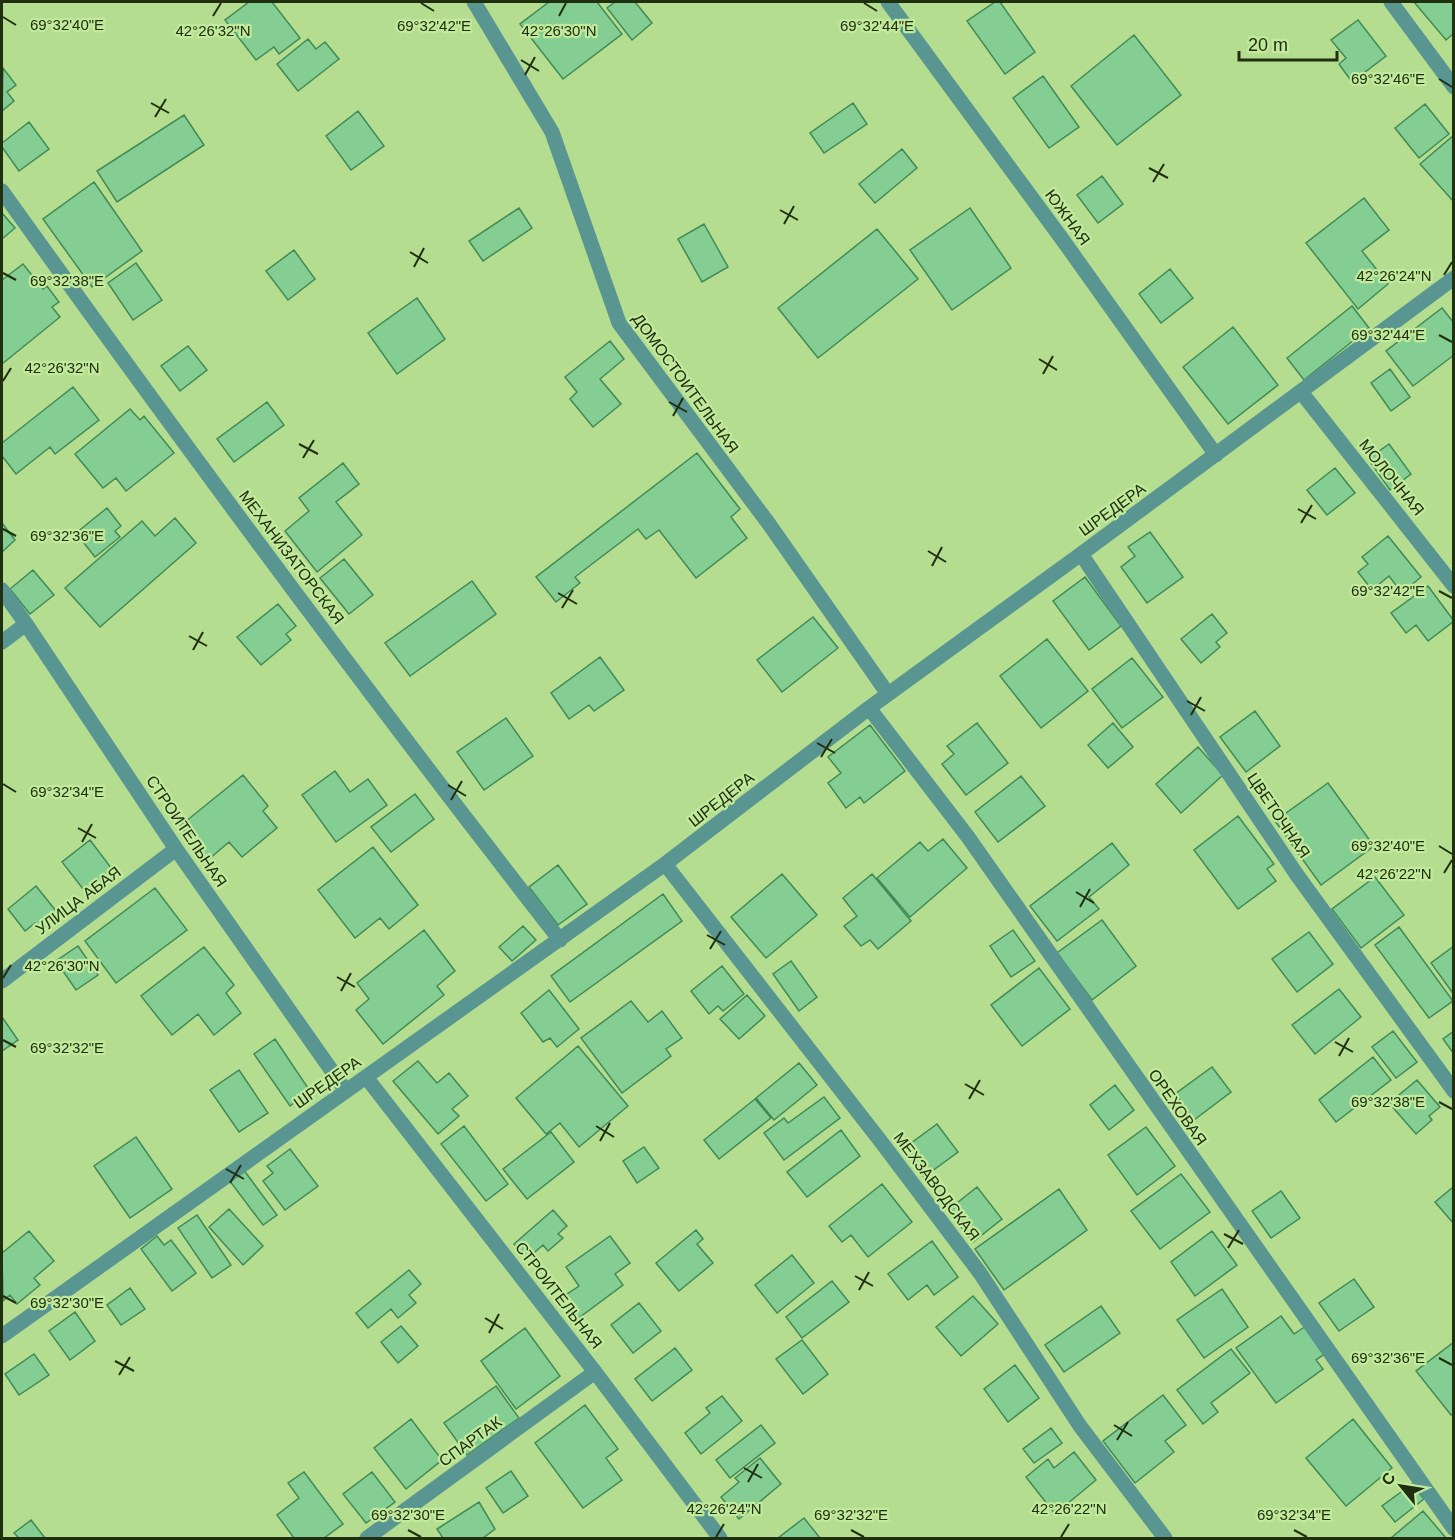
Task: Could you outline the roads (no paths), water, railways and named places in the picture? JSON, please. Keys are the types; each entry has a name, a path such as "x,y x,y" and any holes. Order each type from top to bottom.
{"street":[{"name":"ДОМОСТОИТЕЛЬНАЯ","path":"474,2 552,132 619,323 769,524 888,694"},
{"name":"ЮЖНАЯ","path":"888,2 1062,239 1216,455"},
{"path":"1391,2 1454,87"},
{"name":"МЕХАНИЗАТОРСКАЯ","path":"2,191 137,380 457,808 560,940"},
{"name":"ШРЕДЕРА","path":"2,1336 665,864 869,708 1081,555 1454,278"},
{"name":"МОЛОЧНАЯ","path":"1301,392 1454,586"},
{"name":"ЦВЕТОЧНАЯ","path":"1081,555 1297,875 1454,1091"},
{"name":"СТРОИТЕЛЬНАЯ","path":"2,590 176,849 346,1090"},
{"path":"2,642 26,624"},
{"name":"ОРЕХОВАЯ","path":"869,708 968,837 1454,1529"},
{"name":"УЛИЦА АБАЯ","path":"2,981 176,849"},
{"name":"МЕХЗАВОДСКАЯ","path":"665,864 980,1273 1080,1426 1165,1539"},
{"name":"СТРОИТЕЛЬНАЯ","path":"366,1077 595,1372 720,1539"},
{"name":"СПАРТАК","path":"367,1539 595,1372"}]}
